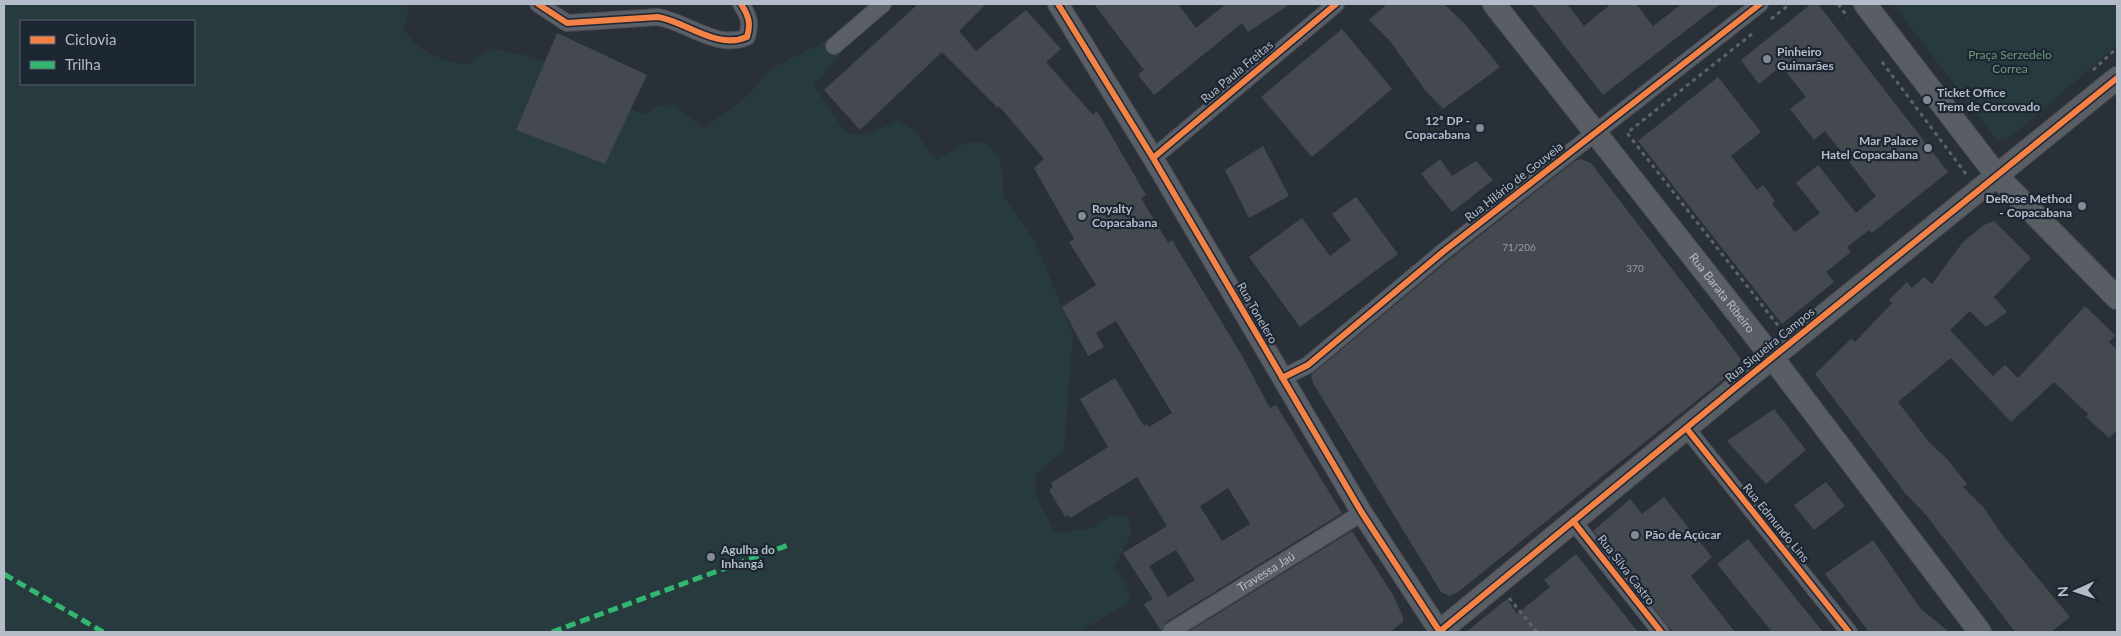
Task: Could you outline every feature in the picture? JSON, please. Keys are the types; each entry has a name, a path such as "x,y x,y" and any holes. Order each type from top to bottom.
{"main road":[{"name":"Rua Barata Ribeiro","path":"1494,4 1772,357 1980,632"},
{"path":"1857,11 1998,177 2117,298"},
{"name":"Rua Siqueira Campos","path":"1440,632 1772,357 1998,177 2117,78"}],"street":[{"path":"538,4 567,23 582,24 658,17 670,19 718,40 730,42 747,37 750,27 748,16 742,4"},
{"path":"834,46 883,4"},
{"name":"Rua Tonelero","path":"1058,4 1153,158 1362,513 1440,632"},
{"name":"Rua Paula Freitas","path":"1153,158 1336,4"},
{"name":"Rua Hilário de Gouveia","path":"1282,378 1308,365 1444,251 1760,4"},
{"name":"Rua Edmundo Lins","path":"1687,429 1849,632"},
{"name":"Travessa Jaú","path":"1171,631 1362,513"},
{"name":"Rua Silva Castro","path":"1573,521 1661,632"}],"path":[{"path":"1767,22 1790,4"},
{"path":"1838,4 1857,11"},
{"path":"1759,28 1627,133 1782,330"},
{"path":"1878,57 1967,173 1960,180"},
{"path":"1498,584 1537,632"}],"green space":[{"path":"4,4 409,4 404,32 418,46 436,57 451,62 472,63 481,54 493,48 529,56 546,62 602,98 645,115 653,108 673,104 704,128 749,95 770,69 836,36 840,55 814,85 845,132 865,135 897,121 914,130 936,160 966,143 984,142 998,156 1003,175 1003,195 1035,241 1073,334 1064,450 1035,475 1036,496 1055,533 1092,528 1109,517 1127,515 1132,533 1114,568 1126,583 1131,601 1079,632 4,632"},
{"name":"Praça Serzedelo Correa","path":"1893,4 2117,4 2117,45 2011,137 2000,140 1995,138"}],"building":[{"path":"918,4 986,4 959,31 976,51 1026,10 1061,49 1046,62 1093,115 1097,111 1146,195 1141,198 1168,243 1172,240 1241,354 1270,408 1276,405 1342,513 1166,622 1161,631 1144,604 1153,599 1123,553 1167,526 1137,477 1070,518 1068,515 1065,517 1049,490 1053,487 1051,483 1108,447 1080,399 1115,378 1144,426 1147,424 1149,427 1172,413 1116,321 1096,333 1104,347 1088,356 1062,307 1096,285 1069,242 1074,239 1034,168 1044,159 999,106 998,108 942,52 860,130 824,90","holes":["1228,488 1250,524 1222,541 1200,506","1176,550 1195,580 1168,597 1149,566"]},
{"path":"1094,4 1178,4 1196,28 1226,4 1290,4 1248,32 1242,23 1154,95 1138,75 1144,70"},
{"path":"1387,4 1444,4 1464,23 1500,67 1443,109 1425,90 1390,41 1369,20"},
{"path":"1532,4 1567,4 1584,26 1611,4 1636,4 1653,26 1682,4 1720,4 1603,95"},
{"path":"1811,4 1818,4 1948,172 1872,233 1869,230 1847,247 1851,252 1826,272 1834,282 1782,324 1638,141 1718,77 1761,132 1731,156 1757,190 1763,185 1775,201 1772,204 1795,232 1820,213 1796,183 1818,165 1856,213 1876,196 1825,131 1814,140 1790,109 1806,97 1781,66 1759,84 1741,60"},
{"path":"1342,29 1392,89 1312,157 1261,97"},
{"path":"557,33 647,75 605,164 516,130"},
{"path":"1263,146 1289,196 1249,218 1225,170"},
{"path":"1440,159 1452,176 1476,161 1493,180 1452,212 1421,174"},
{"path":"1581,159 1591,163 1741,359 1736,369 1458,592 1449,596 1441,592 1313,383 1311,375 1450,259 1575,161"},
{"path":"1356,197 1398,254 1300,327 1249,257 1302,218 1330,256 1351,240 1332,214"},
{"path":"1994,221 2031,258 1994,297 2007,312 1986,327 1970,311 1950,330 1993,376 2005,365 2018,378 2085,306 2115,335 2109,342 2117,350 2117,430 2109,438 2086,417 2088,414 2054,382 2011,422 1951,358 1898,402 1929,442 1947,459 1967,484 1963,487 1984,508 2003,536 2070,617 2051,632 2015,632 1926,515 1905,493 1815,374 1851,339 1855,342 1892,303 1889,300 1907,282 1912,288 1924,277 1932,284 1963,242 1984,225"},
{"path":"1774,409 1806,450 1766,484 1727,441"},
{"path":"1826,482 1845,506 1814,530 1794,505"},
{"path":"1664,497 1712,557 1691,576 1735,632 1673,632 1593,531 1630,499 1642,514"},
{"path":"1352,531 1393,595 1403,617 1403,622 1390,632 1188,632"},
{"path":"1748,539 1823,632 1772,632 1717,564"},
{"path":"1873,540 1920,608 1949,632 1869,632 1825,574"},
{"path":"1576,554 1638,632 1466,632 1507,599 1517,614 1550,587 1544,580"}],"marked path":[{"path":"552,632 791,544"},
{"path":"4,574 103,632"}],"cycle path":[{"path":"538,4 567,23 658,17 713,38 725,40 747,37 749,24 746,12 741,4"},
{"path":"1058,4 1153,158 1362,513 1440,632"},
{"path":"1153,158 1336,4"},
{"path":"1282,378 1308,365 1444,251 1760,4"},
{"path":"1439,632 1742,382 2117,78"},
{"path":"1687,429 1849,632"},
{"path":"1573,521 1661,632"}],"place":[{"name":"Pinheiro Guimarães","path":"1767,59"},
{"name":"Ticket Office Trem de Corcovado","path":"1927,100"},
{"name":"12ª DP - Copacabana","path":"1480,128"},
{"name":"Mar Palace Hatel Copacabana","path":"1928,148"},
{"name":"DeRose Method - Copacabana","path":"2082,206"},
{"name":"Royalty Copacabana","path":"1082,216"},
{"name":"Pão de Açúcar","path":"1635,535"},
{"name":"Agulha do Inhangá","path":"711,557"}]}
